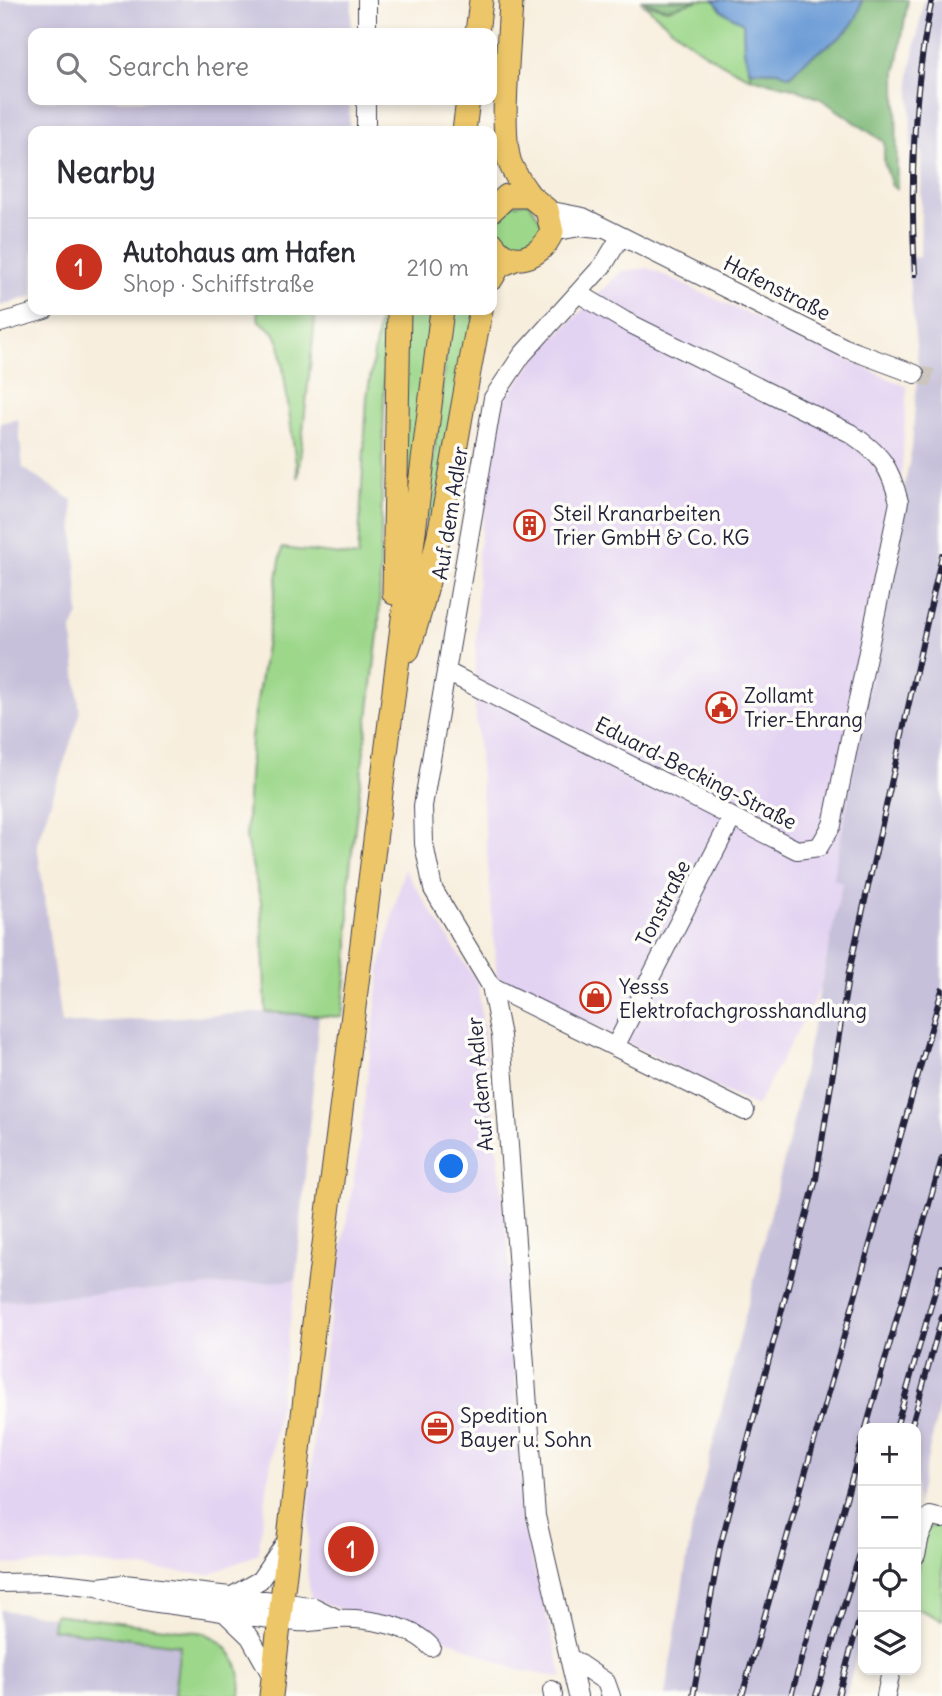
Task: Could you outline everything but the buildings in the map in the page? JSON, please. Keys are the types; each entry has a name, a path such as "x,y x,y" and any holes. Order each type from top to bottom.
{"main road":[{"path":"478,28 481,0"},
{"path":"497,269 515,259 539,253 543,212 517,179 508,151 511,0"},
{"path":"465,126 467,105"},
{"path":"497,205 507,196 543,212"},
{"path":"497,248 504,255 515,259"},
{"path":"396,669 393,564 399,315"},
{"path":"272,1687 392,696 441,315"},
{"path":"392,696 423,607 480,315"}],"street":[{"path":"367,0 367,28"},
{"path":"366,105 366,126"},
{"name":"Hafenstraße","path":"543,212 621,236 845,348 915,374"},
{"name":"Auf dem Adler","path":"578,1696 536,1516 501,1036 491,986 433,889 424,844 423,806 493,398 522,355 604,264 621,236"},
{"name":"Eduard-Becking-Straße","path":"447,672 797,850 819,848 827,837 899,502 891,472 872,448 850,433 625,321 578,293"},
{"path":"0,323 28,315"},
{"name":"Tonstraße","path":"615,1047 732,818"},
{"path":"491,986 745,1111"},
{"path":"917,1549 920,1536 936,1517"},
{"path":"227,1604 260,1580 290,1536"},
{"path":"0,1584 52,1582 98,1587 122,1598 227,1604 282,1611 309,1622 338,1619 395,1628 425,1640 431,1647"},
{"path":"227,1604 250,1637 272,1687"},
{"path":"569,1657 606,1682 611,1696"},
{"path":"886,1696 890,1675"}],"shaded area":[{"path":"0,0 352,0 351,28 28,28 28,105 350,105 349,126 28,126 28,298 0,306"},
{"path":"924,0 942,0 942,1394 921,1487 921,1423 858,1423 858,1654 846,1696 665,1696 692,1528 790,1136 842,883 833,878 900,535 904,489 912,447 918,365 907,258 920,257 922,152 911,150 910,74"},
{"path":"648,268 907,387 891,648 820,989 756,1107 497,978 475,707 478,552 503,402 546,346 622,271"},
{"path":"18,419 23,468 72,500 79,614 72,630 80,715 37,843 61,1024 266,1012 319,1015 296,1280 0,1301 0,423"},
{"path":"404,869 478,984 508,1243 524,1530 563,1678 517,1670 424,1629 339,1609 311,1598 307,1571 314,1417 358,1153 381,965"},
{"path":"296,1280 258,1554 208,1575 82,1562 0,1565 0,1301"},
{"path":"0,1610 215,1636 235,1675 232,1696 0,1696"}],"green space":[{"path":"640,0 699,0 667,9"},
{"path":"699,0 714,0 722,11 743,23 744,51 751,78 694,46 644,4 667,9"},
{"path":"862,0 908,0 896,72 897,189 892,186 884,162 884,142 821,99 793,88 751,78 750,70 778,71 790,76 800,65 843,35 858,15"},
{"path":"529,202 544,225 534,245 514,249 498,238 497,215 503,206"},
{"path":"258,315 315,315 298,478 280,345 274,332 259,321"},
{"path":"380,315 385,315 379,626 349,877 349,949 342,1017 266,1012 261,902 246,840 251,737 282,548 358,557 367,397"},
{"path":"403,315 431,315 401,572"},
{"path":"450,315 476,315 417,599"},
{"path":"942,1525 942,1620 921,1610 921,1554 929,1527"},
{"path":"54,1614 205,1633 222,1644 234,1658 240,1675 240,1696 174,1696 180,1645 52,1629"}],"water":[{"path":"714,0 862,0 858,15 843,35 800,65 790,76 778,71 750,70 744,51 743,23 722,11"}],"tunnel":[{"path":"915,374 942,380"}],"railway":[{"path":"915,274 914,137 921,67 932,0"},
{"path":"693,1696 720,1547 816,1179 849,972 942,555"},
{"path":"742,1696 942,990"},
{"path":"867,1423 942,1158"},
{"path":"897,1423 942,1267"},
{"path":"912,1423 942,1317"},
{"path":"791,1696 858,1456"},
{"path":"816,1696 861,1549"},
{"path":"838,1696 861,1612"}],"place":[{"name":"Steil Kranarbeiten Trier GmbH & Co. KG","path":"530,525"},
{"name":"Zollamt Trier-Ehrang","path":"721,707"},
{"name":"Yesss Elektrofachgrosshandlung","path":"596,998"},
{"name":"Spedition Bayer u. Sohn","path":"437,1427"},
{"name":"Autohaus am Hafen","path":"351,1549"}]}
